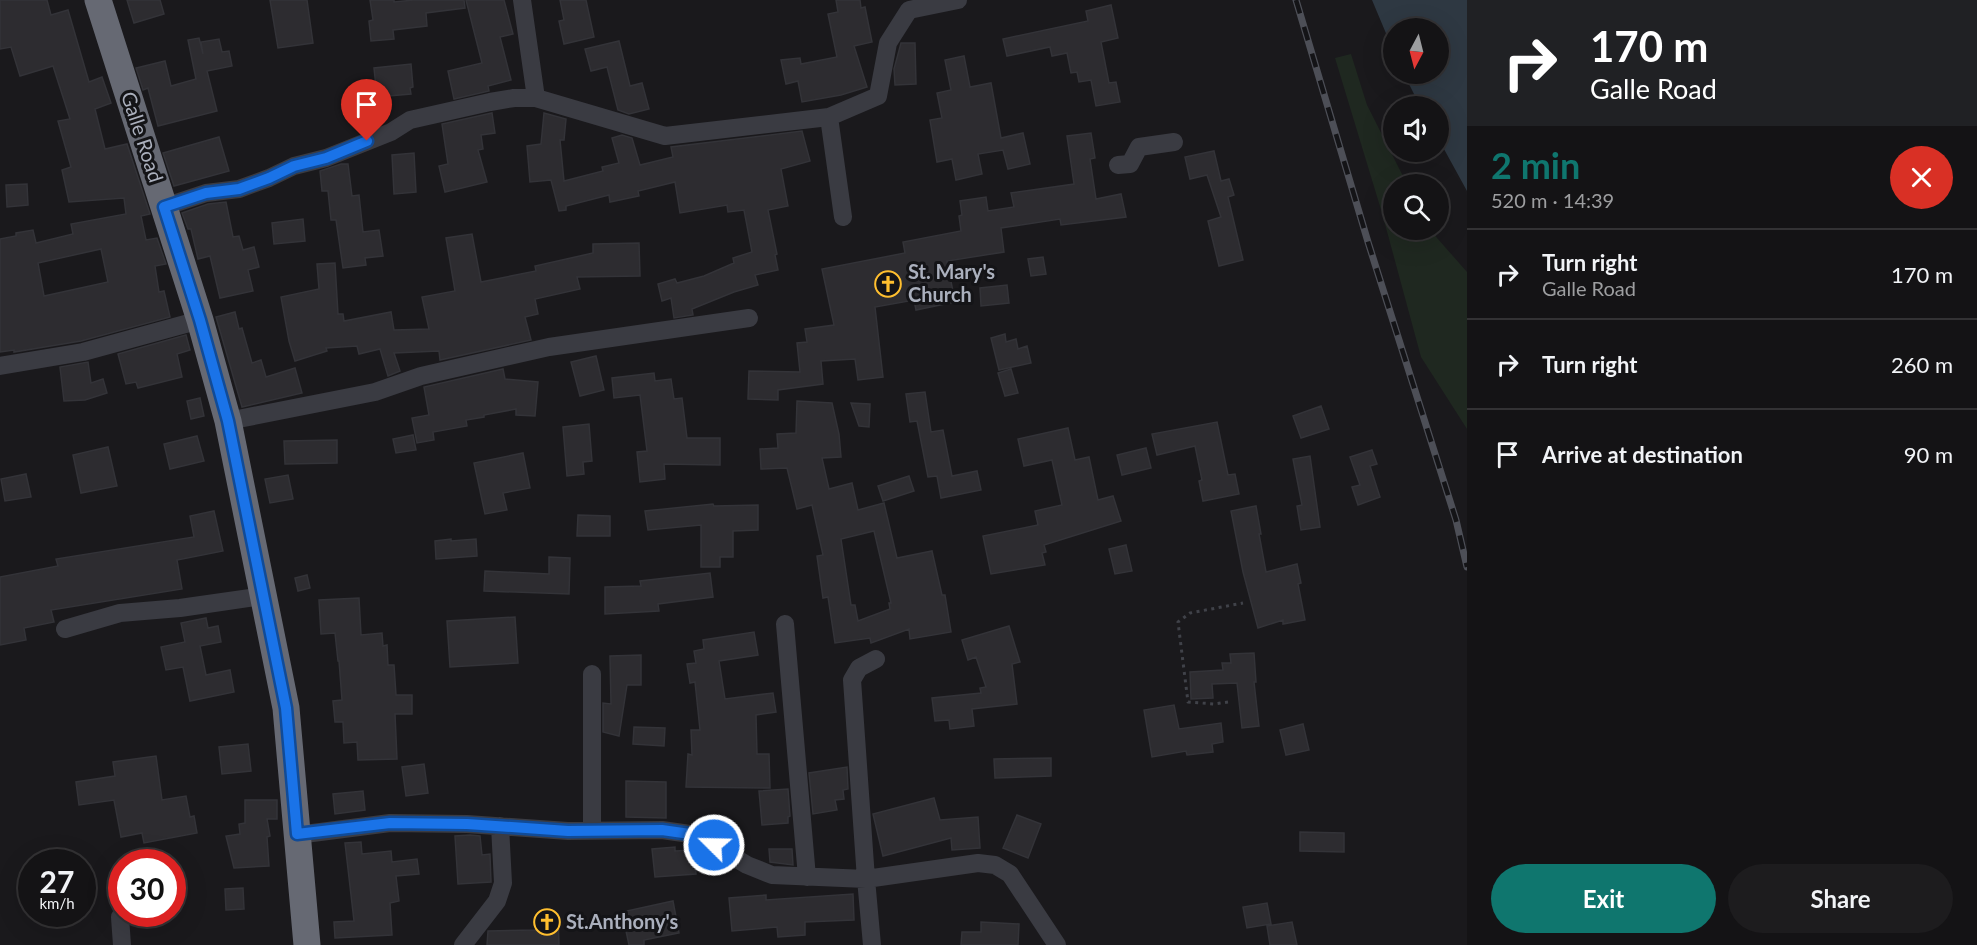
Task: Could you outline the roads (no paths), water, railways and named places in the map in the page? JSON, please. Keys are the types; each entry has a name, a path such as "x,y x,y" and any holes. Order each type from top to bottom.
{"highway":[{"name":"Galle Road","path":"98,0 200,320 228,421 286,708 307,945"}],"street":[{"path":"522,0 536,98"},
{"path":"164,207 206,193 239,189 294,166 326,158 391,132 410,120 514,98 536,98 665,136 829,117 878,96 888,43 909,10 958,0"},
{"path":"829,117 843,217"},
{"path":"1118,165 1130,164 1139,147 1174,142"},
{"path":"228,421 375,392 421,376 549,346 749,318"},
{"path":"0,366 83,352 200,320"},
{"path":"65,629 120,613 180,608 263,596"},
{"path":"785,624 807,877"},
{"path":"872,945 852,680 859,668 876,659"},
{"path":"592,674 592,830"},
{"path":"297,834 390,823 592,830 662,830 697,835 747,865 772,875 807,877 866,879 978,864 995,865 1010,874 1057,945"},
{"path":"463,945 497,901 503,883 500,826"},
{"path":"121,927 122,945"}],"railway":[{"path":"1296,0 1368,242 1456,520 1467,567"}],"place":[{"name":"St. Mary's Church","path":"888,284"},
{"name":"St.Anthony's","path":"547,922"}]}
